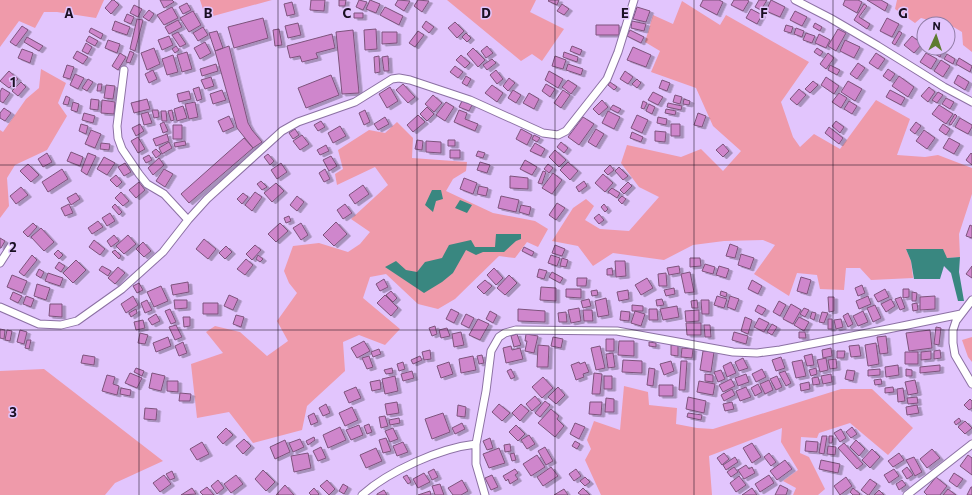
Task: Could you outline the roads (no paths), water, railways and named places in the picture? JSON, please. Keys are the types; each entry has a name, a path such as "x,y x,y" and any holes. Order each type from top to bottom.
{"street":[{"path":"0,307 39,324 61,325 77,322 128,284 163,252 188,220 207,199 282,131 298,122 355,102 392,79 399,78 410,80 470,100 543,133 558,135 566,132 607,79 618,52 634,0"},
{"path":"795,0 830,18 944,87 972,102"},
{"path":"124,70 117,126 118,138 122,149 139,174 148,184 164,194 188,220"},
{"path":"0,263 11,246"},
{"path":"972,300 956,321 953,330 954,355 972,384"},
{"path":"485,495 476,464 476,444 486,391 491,351 499,337 505,333 516,330 617,331 733,352 757,352 780,350 961,314"},
{"path":"362,495 389,476 424,459 454,448 476,444"},
{"path":"907,495 972,444"}]}
